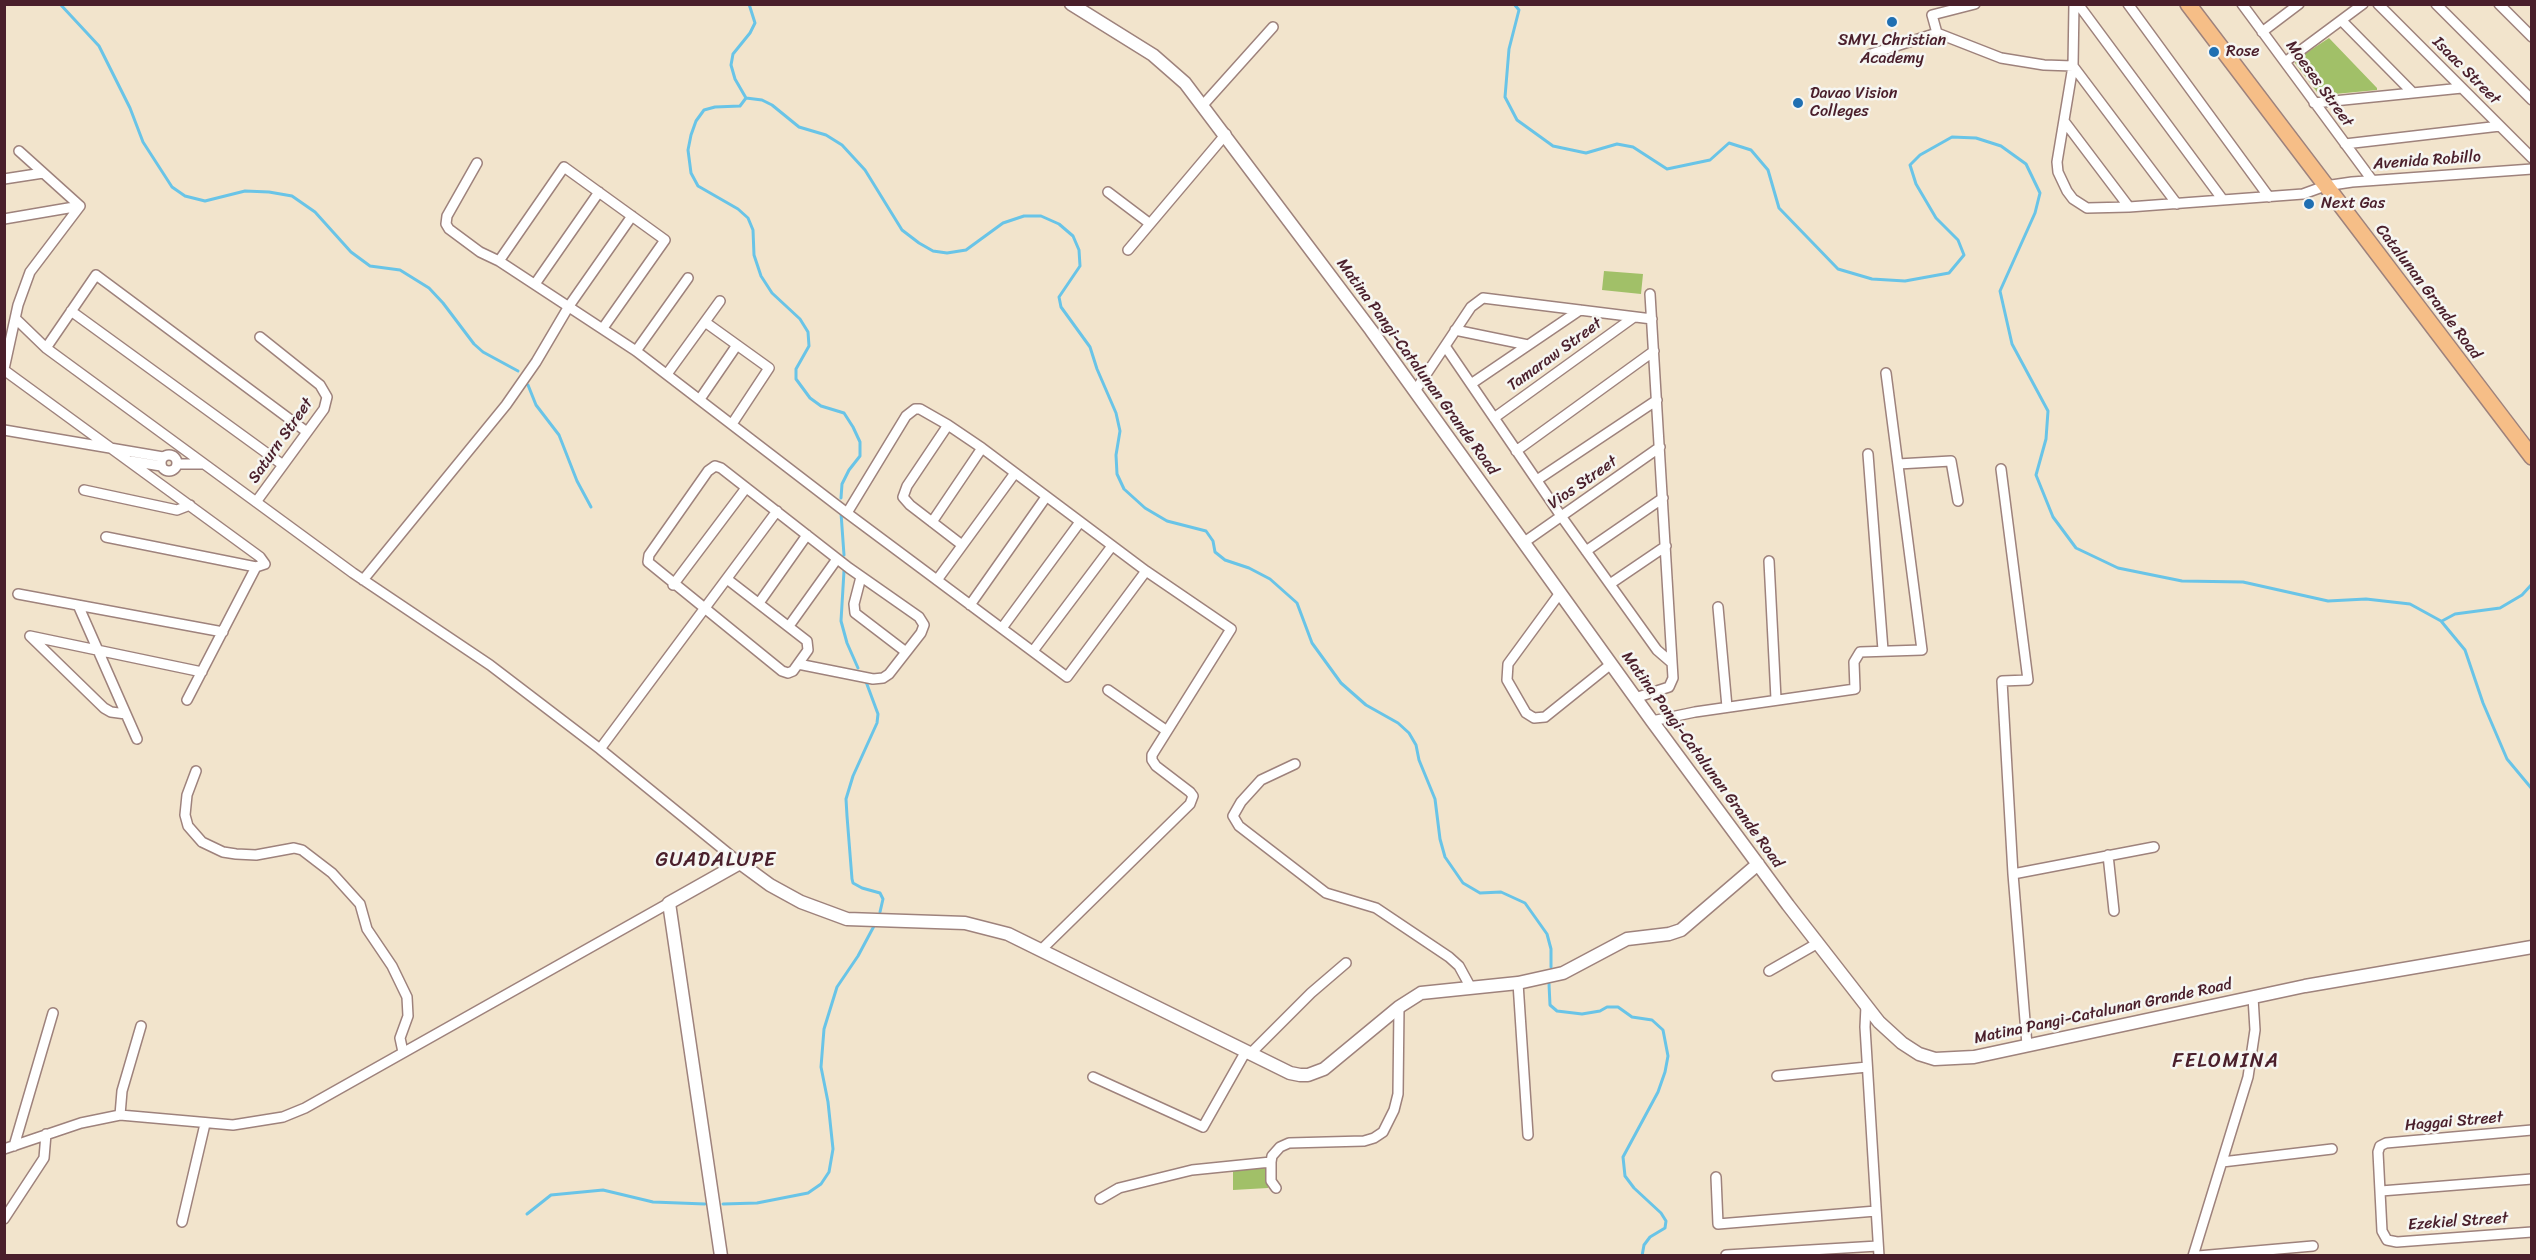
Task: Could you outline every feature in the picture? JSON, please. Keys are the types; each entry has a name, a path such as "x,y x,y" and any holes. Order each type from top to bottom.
{"main road":[{"name":"Catalunan Grande Road","path":"2187,4 2532,457"}],"street":[{"name":"Matina Pangi-Catalunan Grande Road","path":"1071,4 1134,42 1165,64 1203,105 1415,391 1635,698 1758,864 1879,1022 1902,1043 1919,1054 1935,1059 1974,1058 2253,997 2532,947"},
{"path":"1937,33 1932,15 1975,4"},
{"path":"2076,4 2223,200"},
{"name":"Avenida Robillo","path":"2076,4 2073,66 2057,162 2058,172 2067,191 2073,199 2087,208 2177,204 2303,194 2325,186 2372,180 2532,169"},
{"path":"2128,4 2269,196"},
{"name":"Moeses Street","path":"2242,4 2372,180"},
{"path":"2262,32 2299,4"},
{"path":"2285,62 2363,4"},
{"name":"Isaac Street","path":"2378,4 2532,158"},
{"path":"2436,4 2532,100"},
{"path":"2499,4 2532,38"},
{"path":"2342,21 2413,93"},
{"path":"1203,105 1273,27"},
{"path":"1870,54 1937,33 2001,58 2034,64 2073,66 2177,204"},
{"path":"2314,103 2462,88"},
{"path":"2064,121 2129,207"},
{"path":"2345,144 2500,126"},
{"path":"1128,250 1226,134"},
{"path":"19,151 80,206"},
{"path":"477,162 447,216 446,224 469,245 500,261 636,351 847,513 1067,677 1146,571"},
{"path":"500,261 564,167 665,240 603,328"},
{"path":"4,179 43,173"},
{"path":"535,284 599,192"},
{"path":"1108,192 1149,223"},
{"path":"4,219 80,206"},
{"path":"80,206 30,272 21,294 4,369 263,559 263,566 256,567 106,537"},
{"path":"363,580 506,405 537,362 569,306 632,216"},
{"path":"45,348 96,275 307,432"},
{"path":"636,351 688,278"},
{"path":"1635,698 1669,687 1673,678 1650,294"},
{"path":"1415,391 1455,330 1479,299 1489,298 1652,319"},
{"path":"667,374 720,301"},
{"path":"1471,384 1580,310"},
{"path":"71,312 283,465"},
{"name":"Tamaraw Street","path":"1494,418 1634,317"},
{"path":"16,319 45,348 363,580 464,646 600,749 770,885 801,902 848,919 975,925 1008,934 1290,1073 1300,1075 1316,1073 1324,1069 1399,1006 1421,993 1518,983 1563,973 1627,939 1669,934 1681,930 1758,864"},
{"path":"705,322 769,368 732,424"},
{"path":"1455,330 1528,345"},
{"name":"Saturn Street","path":"256,502 324,409 327,397 320,385 260,338"},
{"path":"700,399 737,345"},
{"path":"1445,346 1586,551 1658,650 1672,663"},
{"path":"1516,451 1654,351"},
{"path":"1652,721 1776,699 1855,689 1854,662 1857,654 1865,650 1922,650 1886,373"},
{"path":"1536,480 1657,400"},
{"path":"847,513 909,411 920,409 982,448 1146,571 1232,629 1167,731 1152,760 1156,766 1190,792 1192,796 1190,804 1042,949"},
{"path":"948,425 904,492 906,501 962,545"},
{"path":"4,430 114,450 162,462 170,471 182,447"},
{"name":"Vios Street","path":"1523,543 1660,447"},
{"path":"932,522 982,448"},
{"path":"1868,454 1883,650"},
{"path":"130,461 162,462 169,455 176,460 204,464"},
{"path":"1898,464 1951,460 1958,501"},
{"path":"727,579 809,644 793,671 786,673 650,566 647,559 712,467 718,467 861,577 923,621 923,629 889,674 878,679 798,664"},
{"path":"2001,470 2028,680 2002,681 2013,874 2028,1045"},
{"path":"937,580 1015,473"},
{"path":"674,585 746,488"},
{"path":"84,490 177,510 190,506"},
{"path":"970,605 1046,496"},
{"path":"1586,551 1663,498"},
{"path":"600,749 777,512"},
{"path":"1002,628 1080,522"},
{"path":"759,603 807,535"},
{"path":"1033,651 1112,546"},
{"path":"1610,584 1666,546"},
{"path":"789,626 837,558"},
{"path":"1769,561 1776,699"},
{"path":"187,700 256,567"},
{"path":"861,577 854,604 855,613 906,652"},
{"path":"1560,593 1508,664 1507,680 1526,713 1534,718 1545,717 1611,664"},
{"path":"18,594 222,632"},
{"path":"78,605 137,739"},
{"path":"1718,607 1727,707"},
{"path":"126,714 111,712 104,708 30,636 202,672"},
{"path":"1108,690 1167,731"},
{"path":"1295,764 1261,780 1241,802 1233,816 1239,826 1326,893 1376,908 1449,957 1459,966 1471,988"},
{"path":"196,771 187,795 185,815 188,826 202,842 223,852 236,854 256,855 294,848 303,850 332,873 360,904 367,929 392,966 407,997 408,1016 400,1038 403,1052"},
{"path":"2013,874 2154,847"},
{"path":"2108,855 2114,911"},
{"path":"9,1147 81,1123 120,1115 233,1125 283,1117 305,1108 740,863"},
{"path":"669,903 721,1256"},
{"path":"1769,971 1818,943"},
{"path":"1093,1077 1203,1127 1248,1052 1346,963"},
{"path":"1518,983 1528,1136"},
{"path":"2193,1256 2248,1077 2255,1030 2253,997"},
{"path":"1726,1255 1879,1251 1864,1027 1866,1005"},
{"path":"1276,1188 1271,1181 1271,1162 1275,1151 1288,1143 1364,1141 1383,1132 1394,1110 1398,1094 1399,1006"},
{"path":"9,1147 53,1013"},
{"path":"120,1115 122,1091 141,1026"},
{"path":"1777,1076 1867,1067"},
{"path":"182,1222 205,1124"},
{"name":"Haggai Street","path":"2381,1191 2378,1152 2380,1146 2386,1143 2532,1130"},
{"path":"4,1219 44,1158 46,1134"},
{"path":"2222,1162 2332,1149"},
{"path":"1100,1198 1119,1188 1192,1170 1271,1162"},
{"path":"1716,1177 1718,1224 1876,1211"},
{"path":"2381,1191 2532,1179"},
{"name":"Ezekiel Street","path":"2381,1191 2382,1231 2387,1239 2397,1242 2532,1232"},
{"path":"2198,1256 2313,1246"}],"green space":[{"path":"2329,38 2377,90 2324,95 2317,92 2295,63 2297,59"},
{"path":"1604,271 1643,274 1641,294 1602,290"},
{"path":"1267,1168 1268,1188 1233,1190 1233,1169"}],"waterway":[{"path":"60,4 99,46 130,108 143,142 172,187 185,196 205,201 245,191 292,196 315,212 351,252 370,266 400,270 429,288 474,344 483,352 518,371"},
{"path":"746,98 735,79 731,65 733,54 755,23 749,4"},
{"path":"1514,4 1519,10 1509,49 1505,97 1517,120 1553,146 1586,153 1617,144 1633,147 1667,169 1710,160 1729,143 1751,150 1768,170 1779,208 1838,269 1872,279 1905,281 1949,273 1964,255 1958,240 1936,218 1916,184 1910,165 1920,155 1952,137 1976,138 2001,146 2026,164 2040,193 2035,213 2000,291 2012,344 2048,411 2046,439 2036,475 2053,517 2076,548 2118,568 2182,581 2243,582 2328,601 2366,599 2410,604 2441,621 2465,650 2483,703 2507,759 2532,789"},
{"path":"746,98 762,100 772,105 799,127 826,135 842,145 865,170 902,230 933,251 947,253 966,250 1003,223 1024,216 1041,216 1059,224 1073,236 1079,250 1080,266 1059,297 1061,307 1090,347 1116,413 1120,431 1116,455 1117,474 1124,489 1145,508 1167,521 1206,531 1213,541 1215,552 1225,560 1249,568 1270,579 1297,603 1312,643 1341,683 1366,705 1398,723 1409,733 1416,745 1419,760 1435,799 1440,839 1445,857 1463,883 1480,893 1501,892 1525,903 1547,934 1551,949 1551,967"},
{"path":"746,98 740,106 704,110 696,121 691,135 688,150 691,173 698,186 738,209 748,218 753,230 754,255 761,276 772,293 800,319 808,332 809,346 796,369 796,379 810,398 821,406 844,413 860,442 860,456 842,484 841,498"},
{"path":"528,385 536,405 559,435 577,481 591,507"},
{"path":"841,513 844,555"},
{"path":"844,571 841,621 847,643 858,668"},
{"path":"2442,621 2455,614 2500,608 2522,595 2532,584"},
{"path":"865,679 878,714 877,723 853,776 846,799 847,816 853,883 880,893 883,899 880,912"},
{"path":"723,1204 757,1203 808,1193 821,1184 829,1172 833,1149 828,1102 821,1067 824,1029 837,987 858,956 874,926"},
{"path":"1549,984 1550,1005 1557,1011 1582,1014 1600,1011 1607,1007 1618,1007 1632,1017 1652,1020 1663,1030 1668,1056 1665,1072 1658,1092 1623,1157 1625,1176 1666,1221 1665,1228 1650,1237 1644,1245 1642,1256"},
{"path":"527,1214 551,1195 603,1190 653,1202 705,1204"}],"place":[{"name":"SMYL Christian Academy","path":"1892,22"},
{"name":"Rose","path":"2214,52"},
{"name":"Davao Vision Colleges","path":"1798,103"},
{"name":"Next Gas","path":"2309,204"}],"district":[{"name":"GUADALUPE","path":"716,861"},
{"name":"FELOMINA","path":"2226,1062"}]}
